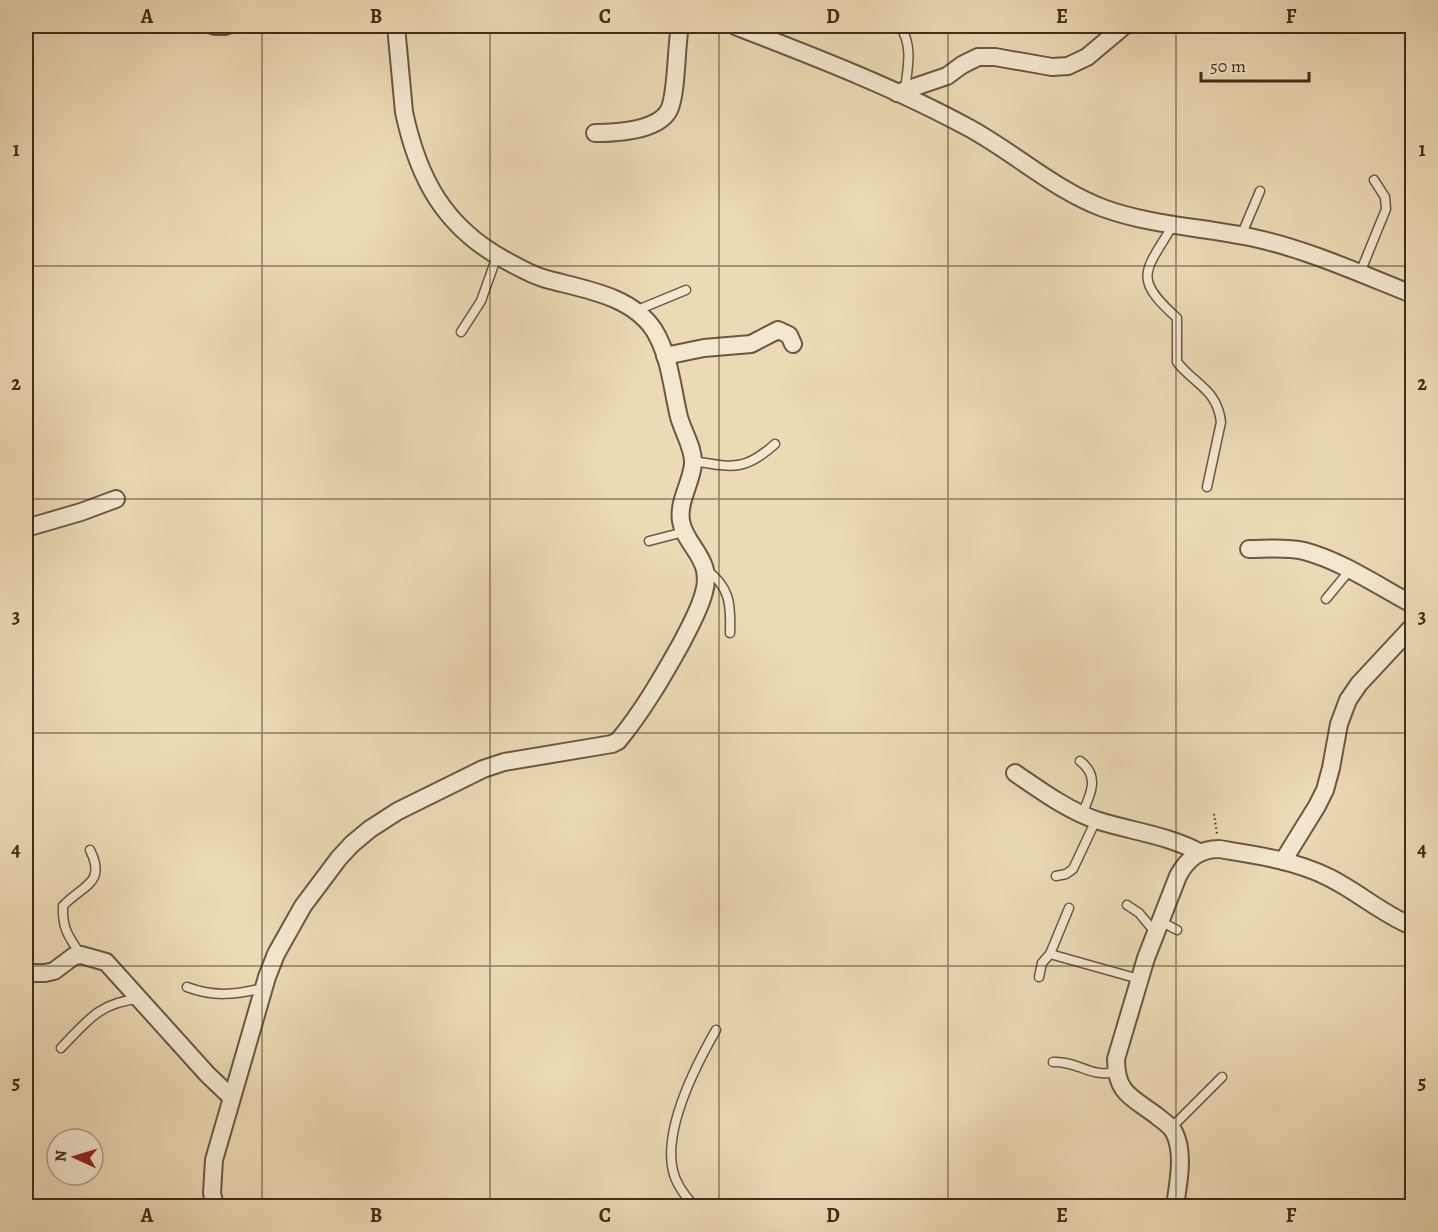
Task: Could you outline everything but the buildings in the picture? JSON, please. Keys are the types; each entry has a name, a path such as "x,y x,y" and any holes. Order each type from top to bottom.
{"street":[{"path":"214,26 225,26"},
{"path":"215,1206 212,1193 214,1160 263,988 276,954 303,906 339,858 370,829 398,811 483,769 504,762 612,744 618,741 665,672 689,628 705,590 705,569 684,532 681,520 682,500 689,483 693,461 665,356 653,329 642,316 604,295 525,272 469,237 453,222 436,197 413,146 404,112 396,26"},
{"path":"596,133 633,131 660,119 667,113 672,98 680,26"},
{"path":"735,26 901,91 974,131 1084,201 1125,216 1280,244 1413,294"},
{"path":"901,91 947,76 978,57 995,57 1052,67 1068,66 1087,57 1125,26"},
{"path":"665,356 710,347 752,344 778,330 789,335 794,344"},
{"path":"26,528 116,499"},
{"path":"1249,549 1302,551 1350,570 1413,604"},
{"path":"1283,861 1324,790 1331,768 1339,724 1348,700 1359,684 1413,627"},
{"path":"1015,773 1052,798 1089,817 1180,842 1199,852"},
{"path":"1176,1206 1179,1176 1177,1140 1172,1128 1124,1091 1117,1080 1116,1059 1139,980 1183,866 1199,852 1209,849 1283,861 1325,875 1395,919 1413,926"},
{"path":"26,973 54,971 74,956 81,955 106,962 207,1074 231,1097"}],"lane":[{"path":"900,26 907,36 909,46 901,91"},
{"path":"1360,273 1386,209 1385,197 1374,180"},
{"path":"1241,236 1260,191"},
{"path":"1173,225 1149,266 1146,278 1149,290 1177,318 1177,362 1215,398 1220,411 1221,422 1207,487"},
{"path":"461,332 480,301 497,256"},
{"path":"634,311 686,290"},
{"path":"693,461 733,467 747,464 775,444"},
{"path":"649,542 684,532"},
{"path":"705,569 716,576 724,586 728,599 730,633"},
{"path":"1326,599 1350,570"},
{"path":"1056,876 1066,874 1073,869 1089,817 1092,781 1089,767 1080,761"},
{"path":"81,955 62,922 63,906 73,895 90,885 96,877 97,862 90,850"},
{"path":"1126,905 1158,926 1177,930"},
{"path":"1040,977 1042,963 1050,954 1069,908"},
{"path":"1050,954 1139,980"},
{"path":"187,987 201,992 221,994 240,994 263,988"},
{"path":"61,1048 89,1018 109,1004 140,999"},
{"path":"694,1206 679,1186 673,1171 671,1156 673,1134 681,1105 699,1060 716,1030"},
{"path":"1053,1062 1064,1061 1090,1072 1105,1074 1116,1072"},
{"path":"1172,1128 1222,1077"}],"path":[{"path":"1214,814 1219,849"}]}
